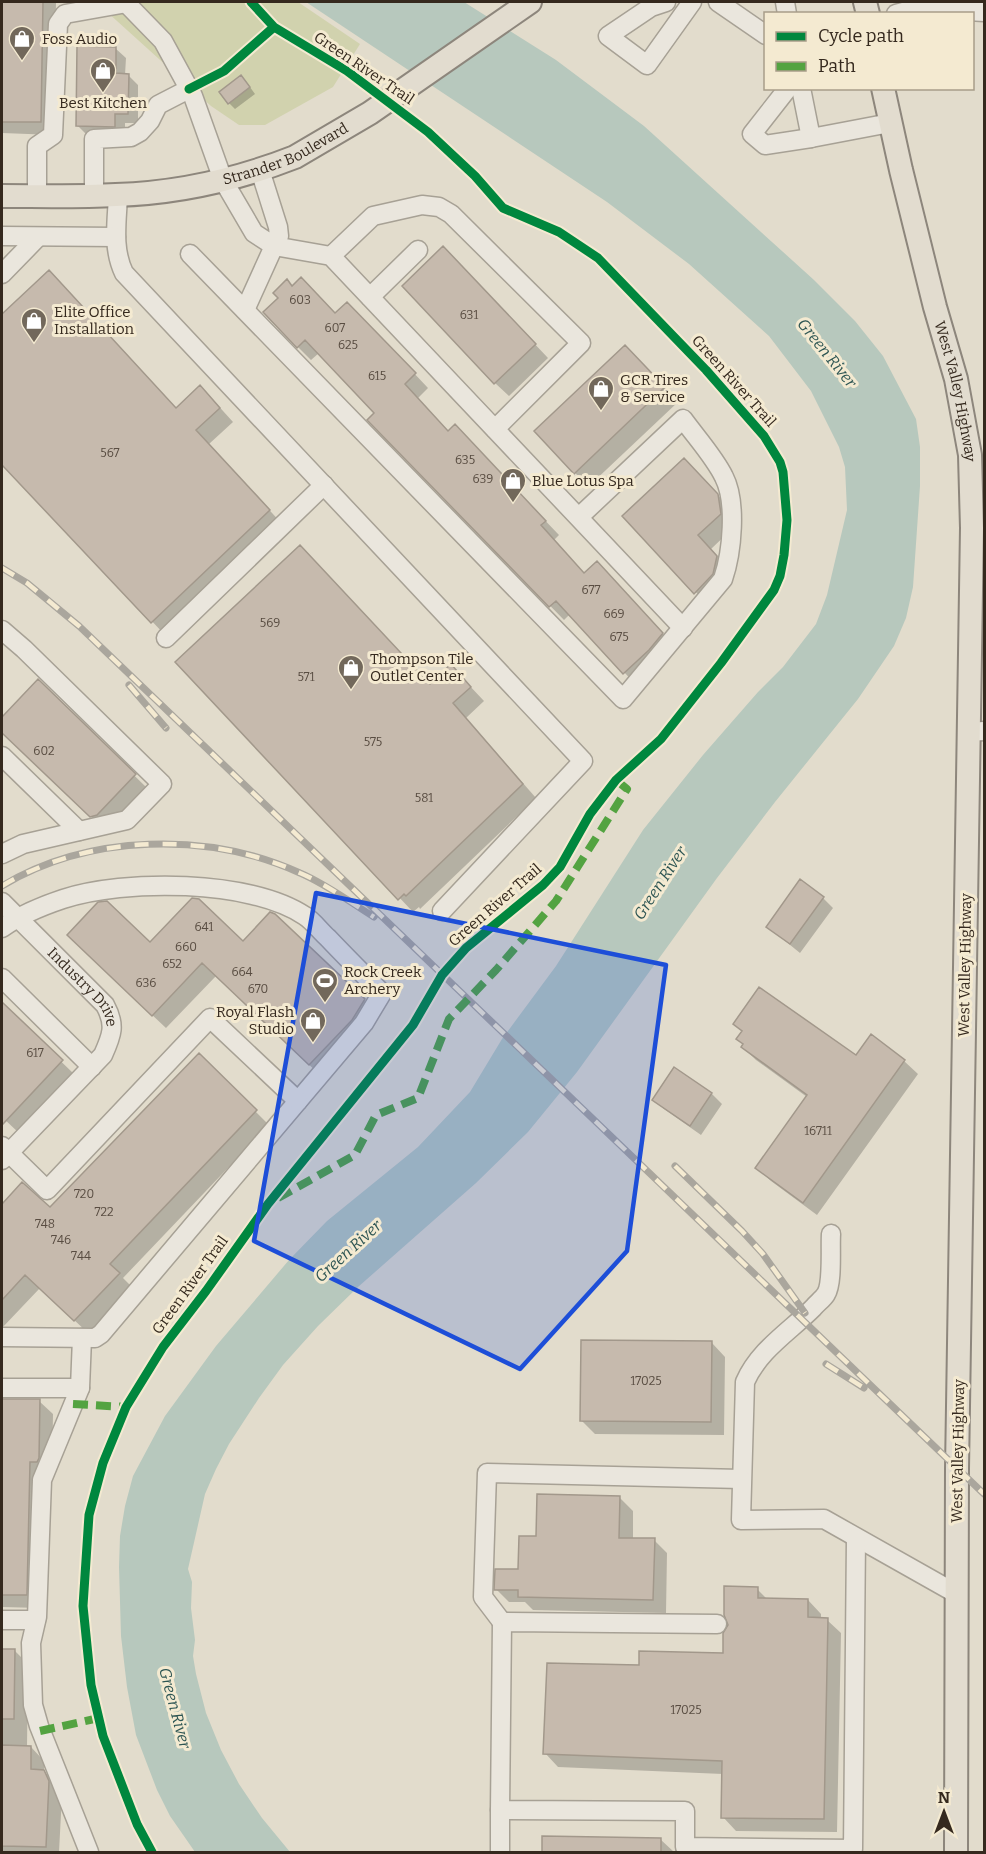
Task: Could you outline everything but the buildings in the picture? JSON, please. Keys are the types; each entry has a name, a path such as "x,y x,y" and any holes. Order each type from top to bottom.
{"main road":[{"name":"Strander Boulevard","path":"2,196 118,195 194,186 260,170 295,157 370,113 530,2"},
{"name":"West Valley Highway","path":"882,90 936,307 956,378 970,455 976,731 957,1594 956,1852"}],"street":[{"path":"38,196 38,146 54,135 58,24 65,14 126,2 163,41 189,89 223,180 254,233 274,246 332,256 683,628"},
{"path":"666,2 651,7 608,36 647,65 692,2"},
{"path":"718,2 764,34"},
{"path":"903,12 923,5 984,12"},
{"path":"94,195 94,139 131,138 150,121 158,105 189,89"},
{"path":"786,90 752,134 765,145 890,123"},
{"path":"801,90 811,138"},
{"path":"245,310 279,236 279,227 260,170"},
{"path":"118,195 117,260 124,273 583,760 442,912"},
{"path":"332,256 372,216 422,205 439,207 451,214 581,343 495,429"},
{"path":"2,236 116,237"},
{"path":"2,274 38,237"},
{"path":"370,297 418,250"},
{"path":"190,254 623,699 723,579 730,555 732,506 725,478 683,419 579,518"},
{"path":"166,638 324,485"},
{"path":"2,630 162,784 127,820 23,844 2,854"},
{"path":"2,756 79,831"},
{"path":"2,928 17,917 64,898 104,890 162,885 201,887 255,896 288,907 306,916 382,993 364,1023 101,1334 95,1338 2,1337"},
{"name":"Industry Drive","path":"2,902 105,1005 112,1017 110,1041 103,1055 4,1153"},
{"path":"2,978 92,1067"},
{"path":"4,1153 47,1190 210,1018 298,1101"},
{"path":"831,1234 827,1294 772,1344 751,1368 745,1382 741,1520 824,1519 957,1594"},
{"path":"82,1338 81,1388 42,1480 36,1620 31,1643 33,1705 40,1731 89,1852"},
{"path":"2,1388 81,1388"},
{"path":"500,1852 502,1622 483,1597 488,1473 741,1479"},
{"path":"500,1810 685,1811 685,1847 855,1851 856,1538"},
{"path":"2,1620 36,1620"},
{"path":"502,1622 717,1624"}],"highlighted area":[{"path":"316,893 666,965 627,1251 520,1369 254,1241"}],"green space":[{"path":"96,2 298,2 360,44 333,87 265,125 239,125 211,106"}],"water":[{"name":"Green River","path":"306,2 464,2 556,60 644,126 814,280 855,321 883,356 916,419 920,447 920,486 913,587 906,618 894,646 858,699 717,878 577,1072 528,1132 476,1183 358,1287 318,1326 283,1365 229,1444 205,1494 188,1569 192,1582 191,1608 195,1640 193,1656 206,1713 221,1750 239,1784 262,1818 290,1852 195,1852 170,1816 157,1790 136,1735 127,1687 121,1636 119,1567 120,1536 133,1476 165,1416 216,1346 289,1260 327,1221 418,1147 470,1092 502,1039 556,966 643,830 703,755 783,667 816,624 827,595 847,510 845,467 839,447 811,391 769,336 689,264 607,202"}],"railway":[{"path":"2,568 27,583 79,626 984,1494"},
{"path":"129,685 166,728"},
{"path":"2,886 36,869 72,856 110,848 149,844 188,845 227,850 264,859 310,877 374,917"},
{"path":"675,1166 763,1254 805,1313"},
{"path":"826,1364 864,1388"}],"marked path":[{"path":"278,1198 355,1155 376,1115 418,1098 449,1019 496,970 556,901 627,789 616,780"},
{"path":"73,1404 126,1407"},
{"path":"40,1731 99,1718"}],"cycle path":[{"name":"Green River Trail","path":"152,1852 137,1824 103,1736 91,1685 83,1606 89,1515 103,1463 126,1407 163,1347 268,1204 413,1025 442,975 466,948 543,885 560,867 590,814 616,780 661,739 721,663 774,590 780,576 784,555 787,520 783,472 780,462 764,436 706,370 598,258 559,232 503,208 475,176 428,132 347,71 274,27 251,2"},
{"path":"189,89 224,71 274,27"}],"place":[{"name":"Foss Audio","path":"22,62"},
{"name":"Best Kitchen","path":"103,94"},
{"name":"Elite Office Installation","path":"34,344"},
{"name":"GCR Tires & Service","path":"601,412"},
{"name":"Blue Lotus Spa","path":"513,504"},
{"name":"Thompson Tile Outlet Center","path":"351,691"},
{"name":"Rock Creek Archery","path":"325,1004"},
{"name":"Royal Flash Studio","path":"313,1044"}]}
